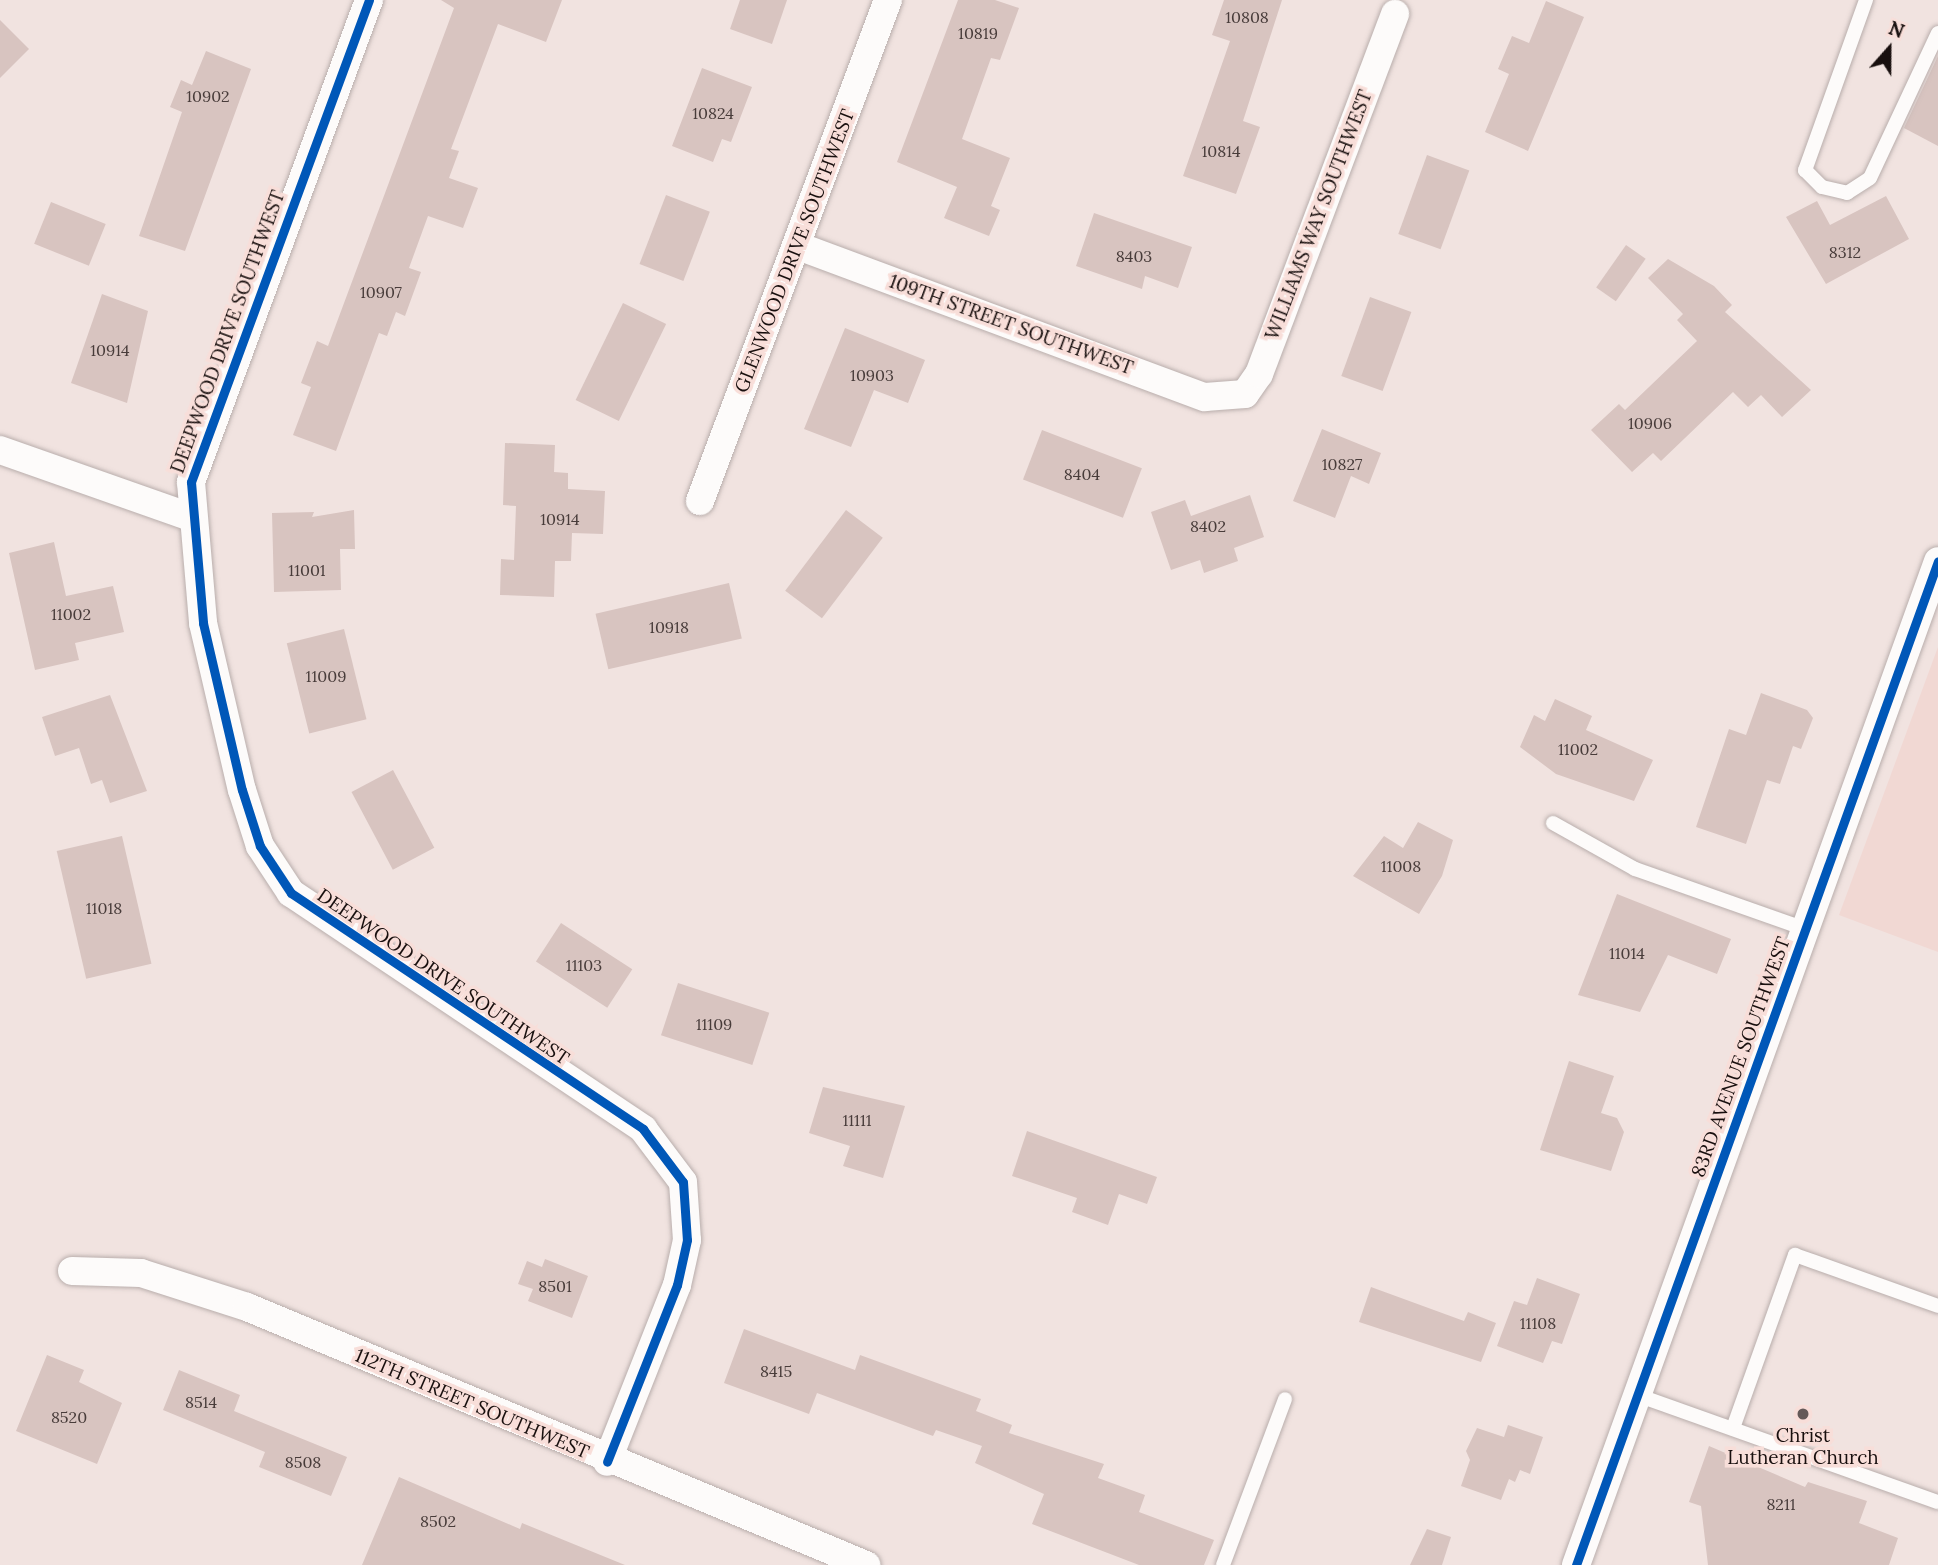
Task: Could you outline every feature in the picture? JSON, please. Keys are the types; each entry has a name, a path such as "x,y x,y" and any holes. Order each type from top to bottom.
{"street":[{"name":"DEEPWOOD DRIVE SOUTHWEST","path":"369,0 191,482 190,517 203,623 242,790 275,872 313,914 643,1129 683,1182 687,1240 677,1285 607,1461"},
{"name":"GLENWOOD DRIVE SOUTHWEST","path":"700,501 798,246 888,0"},
{"name":"WILLIAMS WAY SOUTHWEST","path":"1225,400 1245,394 1259,374 1395,13"},
{"name":"109TH STREET SOUTHWEST","path":"798,246 1225,400"},
{"path":"0,450 190,517"},
{"name":"83RD AVENUE SOUTHWEST","path":"1576,1565 1938,561"},
{"name":"112TH STREET SOUTHWEST","path":"72,1270 141,1273 247,1307 607,1461 866,1565"}],"lane":[{"path":"1866,0 1805,170 1822,187 1847,193 1870,178 1938,33"},
{"path":"1553,822 1635,869 1805,929"},
{"path":"1732,1428 1795,1255 1938,1306"},
{"path":"1637,1395 1938,1502"},
{"path":"1223,1565 1285,1399"}],"shaded area":[{"path":"1938,647 1938,952 1839,915"}],"building":[{"path":"441,0 562,0 546,42 498,24 451,149 459,151 449,178 478,188 463,228 428,216 409,268 421,272 405,316 396,312 387,336 379,333 336,451 293,435 311,387 301,383 317,341 328,346 454,8"},
{"path":"740,0 787,0 772,44 730,29"},
{"path":"958,0 995,0 1019,8 1000,60 991,58 962,139 1010,158 991,206 1000,210 989,236 944,218 957,187 897,162"},
{"path":"1224,0 1282,0 1243,121 1260,127 1236,194 1183,176 1230,41 1212,35"},
{"path":"1546,1 1584,17 1528,151 1485,132 1509,74 1498,69 1512,36 1529,43"},
{"path":"0,20 29,49 0,78"},
{"path":"206,51 251,69 185,251 139,236 182,112 170,107 181,80 192,85"},
{"path":"1938,56 1938,146 1904,128"},
{"path":"702,68 752,87 731,142 722,139 713,162 672,146"},
{"path":"1427,155 1469,170 1441,249 1398,234"},
{"path":"666,195 710,212 683,281 639,264"},
{"path":"1886,196 1909,239 1826,284 1786,217 1817,201 1830,225"},
{"path":"51,202 106,224 89,266 34,244"},
{"path":"1094,213 1192,247 1178,288 1145,276 1142,289 1076,266"},
{"path":"1626,245 1646,259 1616,301 1596,288"},
{"path":"1668,259 1714,286 1732,305 1725,312 1811,390 1782,417 1761,395 1748,407 1733,392 1661,461 1653,453 1632,472 1591,430 1619,404 1625,410 1697,341 1677,320 1683,314 1648,278"},
{"path":"102,294 148,311 127,403 71,383"},
{"path":"1370,297 1411,312 1383,391 1341,376"},
{"path":"623,303 666,324 619,421 576,400"},
{"path":"845,328 925,360 908,403 874,390 851,447 804,429"},
{"path":"1322,429 1381,453 1369,484 1351,476 1335,518 1293,501"},
{"path":"1042,430 1142,468 1123,518 1023,479"},
{"path":"505,443 555,445 554,472 568,473 568,489 605,491 603,534 572,533 571,561 555,561 554,597 500,595 501,559 514,560 516,506 503,505"},
{"path":"1250,495 1264,537 1234,548 1238,561 1204,573 1200,560 1171,570 1151,512 1185,500 1191,516"},
{"path":"354,510 355,549 340,549 341,590 274,592 272,513 314,512 312,517"},
{"path":"846,510 883,538 822,618 785,591"},
{"path":"54,542 66,596 113,586 124,632 75,643 79,660 35,670 9,553"},
{"path":"729,583 742,639 608,669 596,614"},
{"path":"344,629 366,719 309,734 287,643"},
{"path":"1761,693 1807,710 1813,718 1801,749 1793,746 1780,784 1767,780 1746,844 1696,827 1729,729 1746,735"},
{"path":"110,695 147,791 110,803 102,780 91,784 79,748 55,756 42,717"},
{"path":"1555,699 1592,716 1586,730 1653,760 1634,801 1556,774 1520,747 1534,715 1545,721"},
{"path":"393,770 434,848 393,870 352,792"},
{"path":"1418,822 1453,840 1442,876 1419,914 1353,876 1384,836 1403,848"},
{"path":"122,836 151,964 86,979 57,851"},
{"path":"1617,894 1731,939 1717,974 1668,955 1640,1012 1578,995"},
{"path":"561,923 632,969 607,1008 536,962"},
{"path":"678,983 769,1013 752,1065 661,1035"},
{"path":"1569,1061 1614,1076 1601,1113 1617,1118 1624,1132 1611,1171 1540,1150"},
{"path":"823,1087 905,1106 883,1178 843,1166 850,1146 809,1133"},
{"path":"1027,1131 1157,1177 1147,1204 1119,1194 1108,1225 1072,1212 1077,1198 1012,1176"},
{"path":"545,1259 588,1276 572,1318 528,1301 533,1289 518,1284 527,1261 542,1267"},
{"path":"1537,1278 1580,1294 1562,1344 1552,1341 1543,1363 1497,1346 1514,1301 1527,1305"},
{"path":"1371,1287 1464,1321 1468,1312 1496,1323 1481,1362 1359,1322"},
{"path":"744,1329 855,1370 860,1355 981,1399 976,1411 1012,1425 1009,1433 1104,1464 1098,1478 1145,1495 1139,1512 1214,1540 1204,1565 1139,1565 1032,1524 1044,1494 975,1463 982,1446 936,1430 933,1436 817,1393 809,1414 724,1383"},
{"path":"47,1355 84,1370 79,1382 122,1403 97,1464 16,1431"},
{"path":"179,1370 240,1395 234,1411 347,1457 331,1496 259,1467 265,1452 163,1410"},
{"path":"1508,1425 1543,1437 1530,1474 1520,1470 1515,1482 1509,1479 1501,1500 1461,1486 1470,1460 1466,1451 1477,1428 1504,1437"},
{"path":"1709,1446 1805,1487 1808,1482 1867,1501 1859,1523 1898,1538 1889,1565 1708,1565 1701,1506 1689,1502"},
{"path":"399,1477 520,1529 522,1523 625,1565 362,1565"},
{"path":"1427,1529 1451,1537 1442,1565 1410,1565"}],"cycle path":[{"path":"369,0 191,482 203,623 242,790 260,846 291,893 643,1129 683,1182 687,1240 677,1285 607,1462"},
{"path":"1576,1565 1938,561"}],"place":[{"name":"Christ Lutheran Church","path":"1803,1414"}]}
